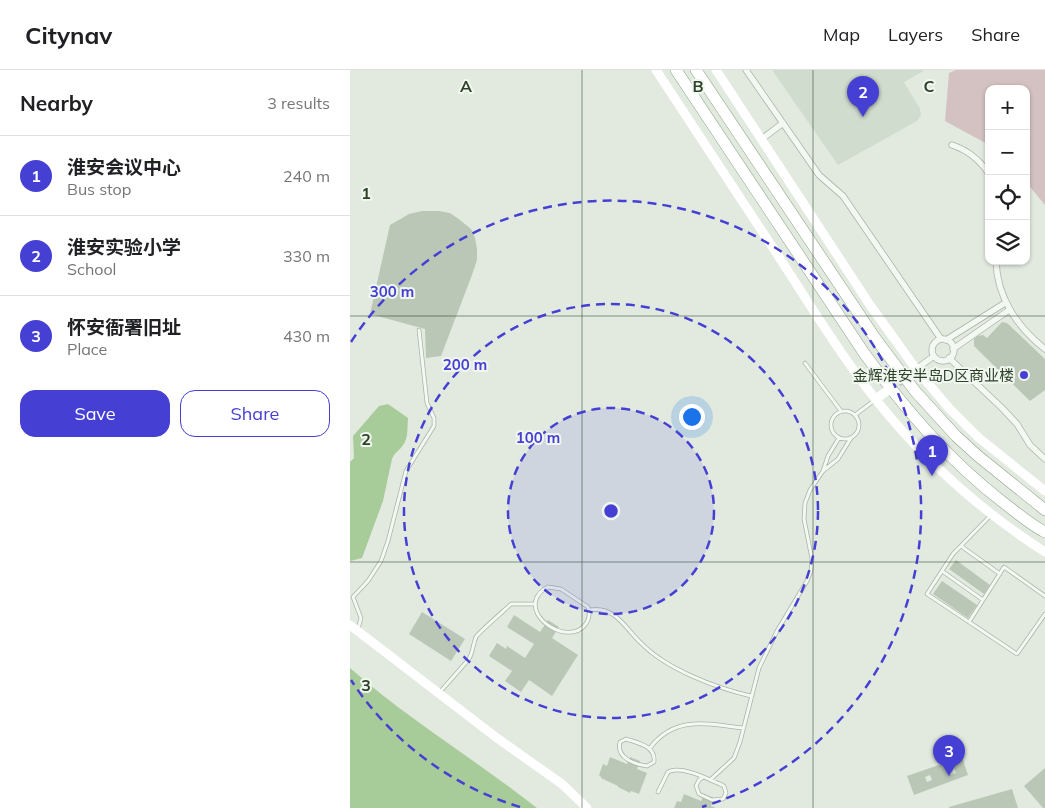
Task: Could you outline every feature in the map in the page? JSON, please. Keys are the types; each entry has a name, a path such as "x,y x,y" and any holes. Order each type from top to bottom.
{"highway":[{"path":"676,70 864,353 897,399 966,472 1000,500 1045,532"},
{"path":"696,70 876,338 915,391 972,451 1045,510"}],"main road":[{"path":"656,70 821,323 876,399 952,481 991,515 1045,552"},
{"path":"716,70 913,371 979,438 1045,491"},
{"path":"876,399 886,391"},
{"path":"350,626 562,784 587,808"}],"street":[{"path":"746,70 819,176 843,196 944,339 951,343 954,349"},
{"path":"762,139 783,123"},
{"path":"952,145 969,153 985,169"},
{"path":"997,265 1005,303 1009,310 1028,333 1045,349"},
{"path":"1005,303 944,339 937,340 933,346 932,353 940,360 949,358 954,349 1009,310"},
{"path":"913,371 934,356"},
{"path":"949,358 973,379 1012,419 1030,445 1045,459"}],"lane":[{"path":"358,632 361,618 354,597 368,581 381,561 406,471 434,426 434,418 427,403 419,330"},
{"path":"805,363 841,411"},
{"path":"855,415 876,399"},
{"path":"823,471 838,459 851,438 855,436 859,427 855,415 848,411 841,411 834,416 830,424 832,432 839,438 851,438"},
{"path":"710,780 732,761 740,742 759,668 783,620 811,572 812,559 805,527 804,511 810,490 823,471 828,456 839,438"},
{"path":"991,515 961,546 927,594 1017,654 1045,614"},
{"path":"961,546 1000,574"},
{"path":"969,622 1004,567 1045,596"},
{"path":"942,571 983,600"},
{"path":"552,587 588,607 588,619 584,627 576,632 565,633 556,630 538,616 535,604 544,588 552,587"},
{"path":"439,694 473,653 476,638 480,631 494,621 511,604 535,604"},
{"path":"589,610 601,609 612,613 641,644 665,661 711,684 751,696"},
{"path":"650,748 665,732 678,727 700,724 744,728"},
{"path":"626,740 650,748 655,760 647,766 625,759 620,754 619,748 620,742 626,740"},
{"path":"658,792 671,770 684,770 703,777 724,786 726,793 723,799 712,800 699,794 696,786 698,780 703,777"}],"shaded area":[{"path":"772,70 925,70 904,82 920,109 921,115 917,121 838,165"},
{"path":"956,70 1045,70 1045,205 1030,187 1030,85 985,85 985,143 945,121 949,73"},
{"path":"388,404 408,418 406,438 403,446 392,459 383,501 362,558 350,561 350,462 354,458 353,436 379,406"},
{"path":"350,668 396,705 537,808 350,808"}],"building":[{"path":"422,211 450,213 471,229 477,249 477,260 472,275 441,356 426,358 425,329 370,314 390,225 409,214"},
{"name":"金辉淮安半岛D区商业楼","path":"1002,322 1007,323 1045,359 1045,390 1030,401 974,346 974,339 977,336 983,335 987,338"},
{"path":"956,560 990,585 984,594 949,569"},
{"path":"942,581 977,605 968,618 933,594"},
{"path":"422,612 465,639 451,661 409,634"},
{"path":"514,615 540,632 548,620 559,627 552,638 578,655 552,696 529,680 521,692 505,681 512,671 489,656 497,643 506,649 507,646 525,658 534,644 507,627"},
{"path":"610,757 627,764 630,757 640,761 637,769 647,773 639,794 631,791 630,793 601,778 599,775 603,764 607,766"},
{"path":"962,757 968,775 914,795 907,776","holes":["953,765 956,773 950,775 947,767","930,775 932,780 927,782 925,777"]},
{"path":"1045,768 1045,808 1043,808 1024,786"},
{"path":"1012,789 1018,808 949,808 949,807"},
{"path":"684,794 701,801 704,794 714,798 711,806 716,808 674,808 677,801 681,802"}],"tunnel":[{"path":"887,391 910,374"}],"place":[{"name":"淮安实验小学","path":"863,117"},
{"name":"金辉淮安半岛D区商业楼","path":"1024,375"},
{"name":"淮安会议中心","path":"932,476"},
{"name":"怀安衙署旧址","path":"949,776"}]}
